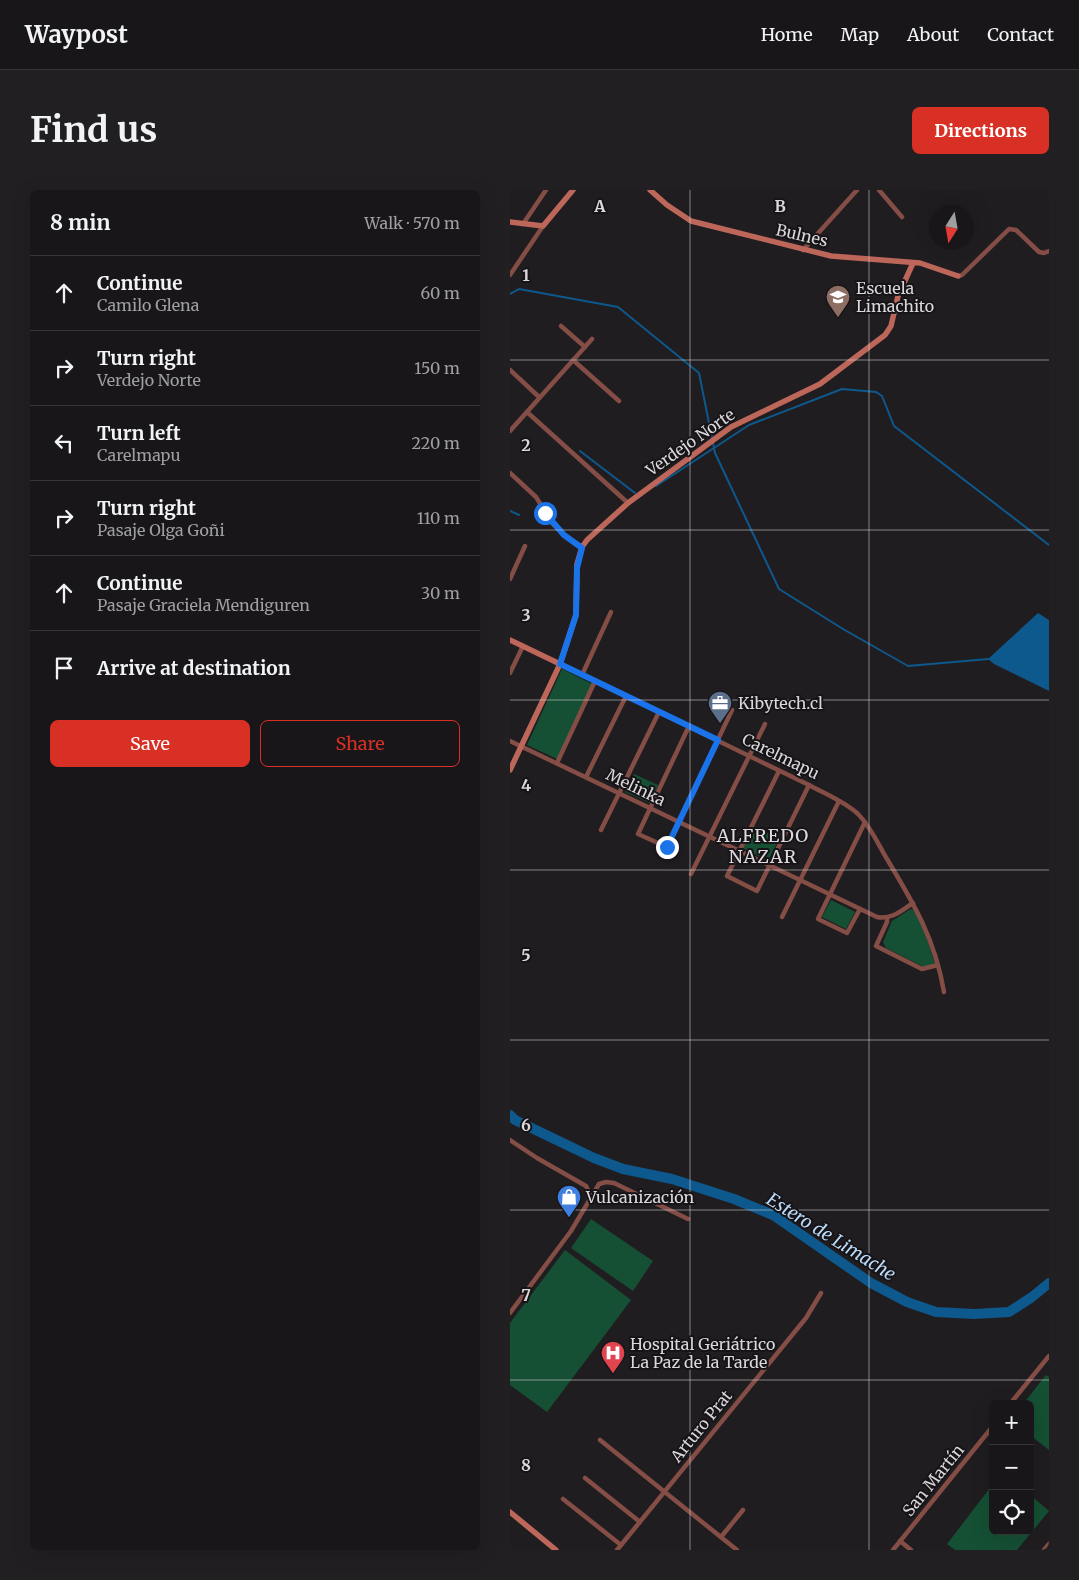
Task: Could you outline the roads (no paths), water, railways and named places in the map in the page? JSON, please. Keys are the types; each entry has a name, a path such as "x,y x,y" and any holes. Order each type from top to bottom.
{"street":[{"path":"523,224 546,190"},
{"path":"510,275 544,226 573,190"},
{"name":"Bulnes","path":"650,190 667,205 691,221 831,256 920,263 958,276"},
{"path":"803,250 857,190"},
{"path":"882,191 902,217"},
{"path":"510,222 544,226"},
{"path":"958,276 962,275 1009,229 1016,230 1039,252 1044,253 1049,250"},
{"name":"Verdejo Norte","path":"582,548 587,540 628,503 731,428 820,384 885,336 891,326 898,296 913,263"},
{"path":"561,326 585,347"},
{"path":"510,431 592,338"},
{"path":"573,360 619,401"},
{"path":"510,370 539,397"},
{"path":"527,412 628,503"},
{"path":"510,473 536,497 552,523 564,535 582,548 577,568 576,615 560,664 510,770"},
{"path":"510,579 525,546"},
{"path":"582,675 610,612"},
{"name":"Carelmapu","path":"510,640 779,770 839,801 852,810 865,822 913,902 926,930 938,965 944,992"},
{"path":"510,673 523,646"},
{"path":"557,763 595,681"},
{"path":"586,777 626,696"},
{"path":"689,726 638,834 667,847 732,710"},
{"path":"601,830 659,712"},
{"path":"690,874 765,724"},
{"name":"Melinka","path":"510,741 877,917 887,918"},
{"path":"779,770 727,876 756,891 808,785"},
{"path":"782,917 839,801"},
{"path":"860,908 848,933 818,919 865,822"},
{"path":"913,902 887,918 876,946 922,969 938,965"},
{"path":"510,1140 586,1186 592,1196"},
{"path":"510,1313 571,1231 599,1184 610,1182 688,1219"},
{"name":"Arturo Prat","path":"617,1550 806,1318 820,1293"},
{"path":"1013,1400 1049,1356"},
{"name":"San Martín","path":"893,1550 989,1431"},
{"path":"600,1440 737,1550"},
{"path":"585,1478 640,1522"},
{"path":"563,1499 621,1545"},
{"path":"721,1537 743,1510"},
{"path":"510,1512 556,1550"},
{"path":"900,1541 911,1550"},
{"path":"1044,1550 1049,1544"}],"water":[{"path":"1038,613 1049,620 1049,691 994,664 988,659"}],"waterway":[{"path":"510,294 519,289 618,307 699,373 712,438"},
{"path":"656,486 749,425 842,389 876,392 882,396 894,426 1049,545"},
{"path":"713,443 715,453 779,589 843,629 908,666 988,659"},
{"path":"580,451 635,493"},
{"path":"510,511 519,515"},
{"name":"Estero de Limache","path":"510,1115 515,1120 594,1158 623,1169 672,1179 734,1199 773,1215 871,1283 907,1302 936,1312 974,1314 1009,1312 1049,1283"}],"place":[{"name":"Escuela Limachito","path":"838,318"},
{"name":"Kibytech.cl","path":"720,724"},
{"name":"Vulcanización","path":"569,1218"},
{"name":"Hospital Geriátrico La Paz de la Tarde","path":"613,1374"}],"district":[{"name":"ALFREDO NAZAR","path":"763,846"}]}
